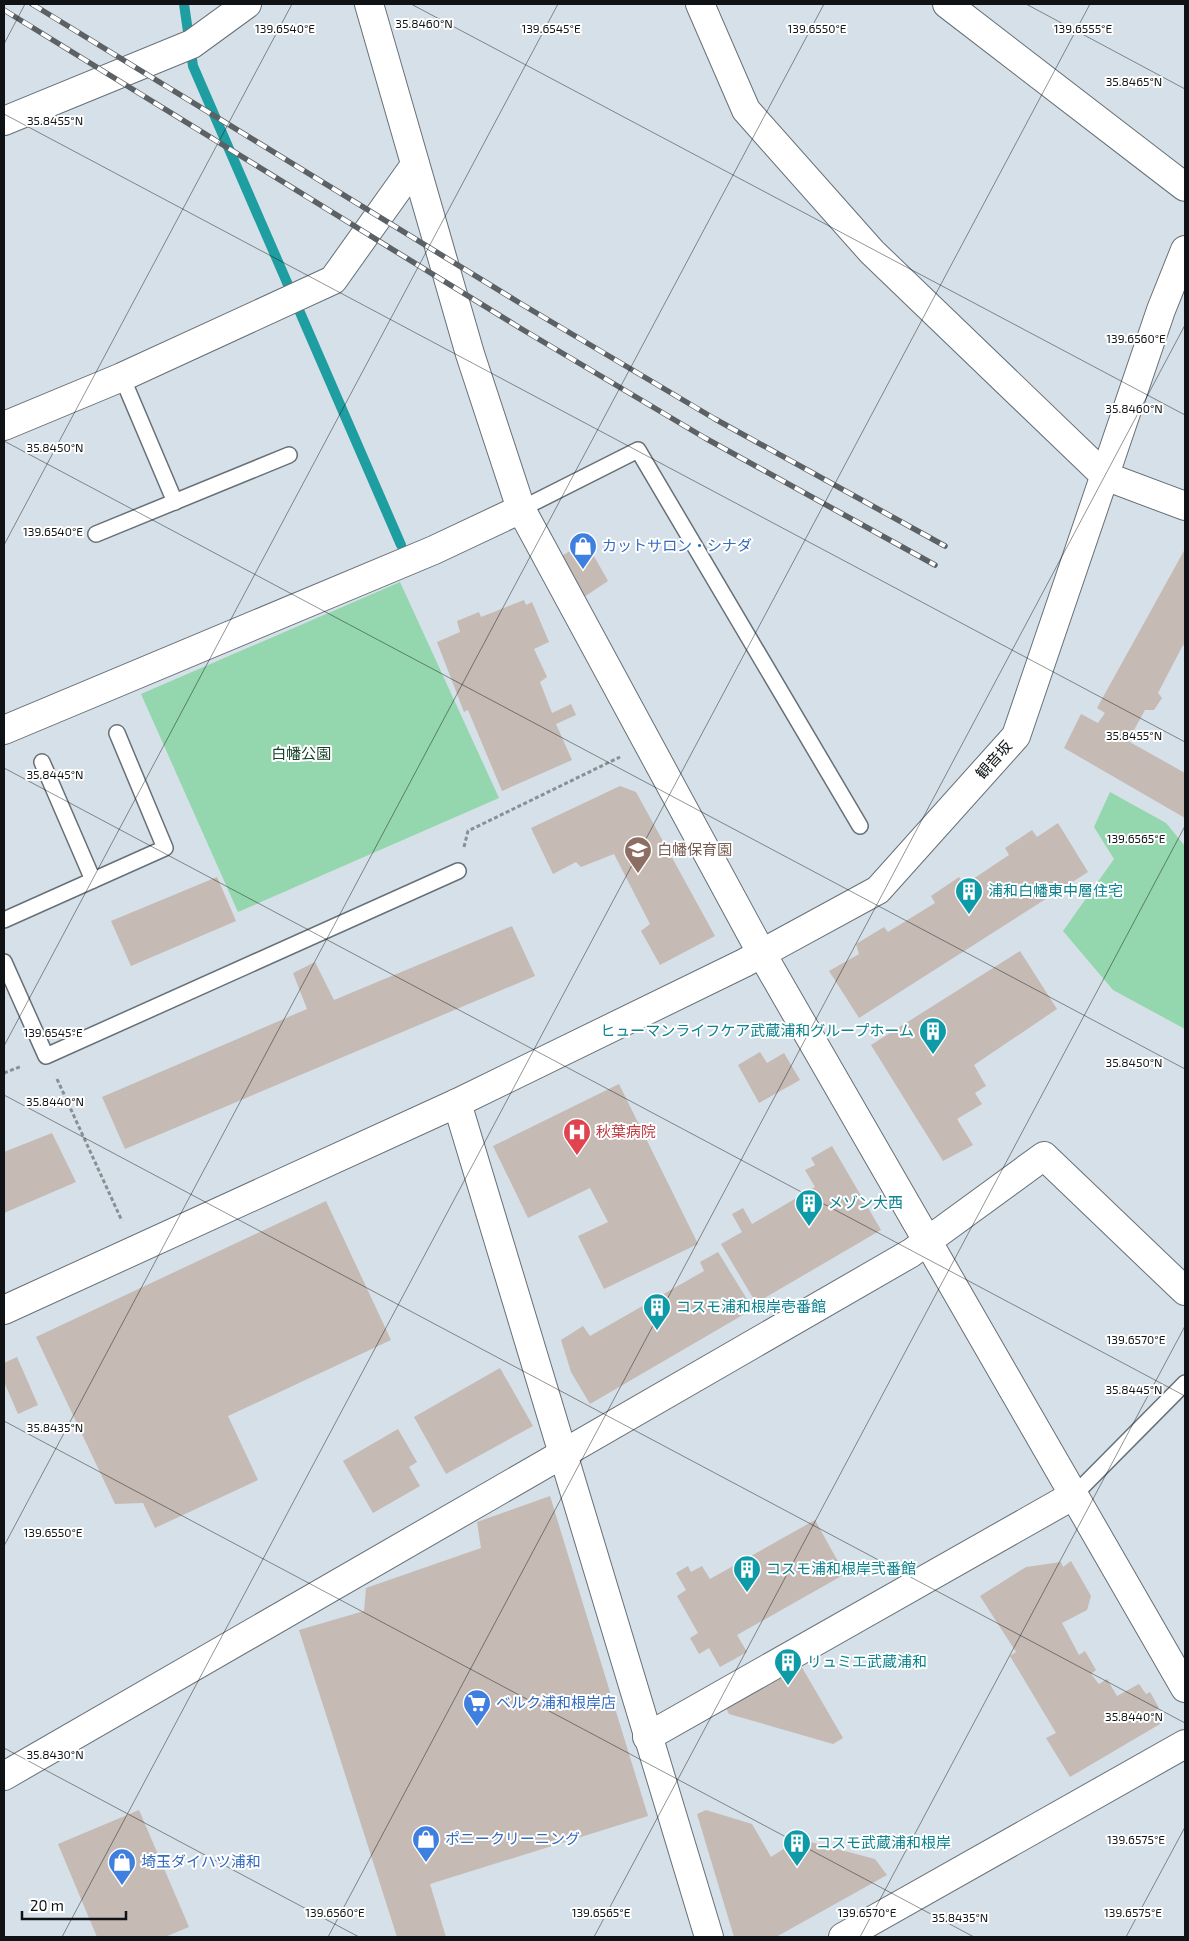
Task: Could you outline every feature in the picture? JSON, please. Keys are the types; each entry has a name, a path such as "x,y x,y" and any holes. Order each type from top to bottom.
{"street":[{"path":"4,121 192,44 247,4"},
{"path":"369,4 470,354 521,509 762,954 1185,1688"},
{"path":"700,4 746,110 872,252 1105,476 1185,506"},
{"path":"947,4 1185,187"},
{"path":"4,426 122,377 333,280 415,165"},
{"name":"観音坂","path":"4,1310 457,1103 762,954 878,890 1016,736 1161,310 1185,250"},
{"path":"4,730 434,550 521,509"},
{"path":"457,1103 647,1737 709,1937"},
{"path":"4,1776 563,1455 928,1242 1044,1156 1185,1290"},
{"path":"647,1737 1074,1495"},
{"path":"843,1937 1185,1744"}],"lane":[{"path":"122,377 175,502"},
{"path":"521,509 638,450 860,826"},
{"path":"96,534 289,455"},
{"path":"4,920 165,848 117,733"},
{"path":"42,762 93,880"},
{"path":"4,962 46,1056 458,871"},
{"path":"1074,1495 1185,1383"}],"path":[{"path":"458,871 468,832 625,754"},
{"path":"46,1056 134,1250"}],"green space":[{"name":"白幡公園","path":"400,582 499,798 238,912 141,694"},
{"path":"1110,792 1166,823 1185,846 1185,1029 1113,990 1063,931 1114,859 1094,827"}],"building":[{"name":"カットサロン・シナダ","path":"586,542 608,581 581,599 558,558"},
{"path":"1185,549 1185,646 1183,645 1158,693 1162,698 1154,710 1145,710 1128,741 1185,773 1185,818 1064,748 1081,714 1098,723 1105,713 1097,708"},
{"path":"524,600 526,605 532,602 549,642 534,649 547,677 540,682 552,713 571,704 576,715 556,724 572,760 502,791 468,710 464,712 437,642 460,632 457,621 479,612 481,617"},
{"path":"620,786 636,792 715,936 660,965 641,931 650,924 614,854 581,867 576,862 553,874 531,828"},
{"name":"浦和白幡東中層住宅","path":"1058,823 1088,872 859,1018 829,971 859,954 856,944 884,927 888,932 935,903 931,896 959,877 964,885 1009,855 1005,848 1032,830 1037,837"},
{"path":"217,877 236,921 131,966 111,921"},
{"path":"512,926 535,976 125,1149 102,1097 307,1009 293,973 315,962 334,1000"},
{"name":"ヒューマンライフケア武蔵浦和グループホーム","path":"1020,951 1057,1009 974,1065 986,1086 975,1093 982,1104 957,1119 973,1145 943,1161 871,1045"},
{"path":"760,1052 767,1063 784,1053 800,1080 759,1103 738,1065"},
{"path":"619,1084 698,1244 604,1289 578,1236 608,1222 590,1188 528,1218 493,1146"},
{"path":"52,1133 76,1182 4,1213 4,1152"},
{"name":"メゾン大西","path":"832,1146 881,1230 756,1303 721,1244 742,1232 732,1214 743,1208 752,1224 815,1187 805,1170 815,1165 811,1158"},
{"path":"326,1201 391,1340 228,1416 258,1480 155,1528 143,1503 115,1504 36,1337"},
{"name":"コスモ浦和根岸壱番館","path":"718,1252 753,1309 590,1404 571,1372 561,1340 583,1326 590,1336 704,1271 700,1262"},
{"path":"17,1357 38,1405 18,1414 4,1382 4,1363"},
{"path":"500,1368 533,1426 446,1474 414,1417"},
{"path":"398,1429 417,1462 409,1467 420,1486 373,1513 343,1461"},
{"path":"550,1496 648,1816 430,1884 446,1937 397,1937 299,1630 364,1611 366,1588 481,1548 477,1522"},
{"name":"コスモ浦和根岸弐番館","path":"815,1520 845,1574 737,1635 747,1652 720,1667 709,1648 699,1654 690,1638 698,1633 677,1596 686,1590 676,1573 688,1566 691,1572 702,1566 710,1579"},
{"path":"1071,1561 1091,1596 1087,1610 1062,1623 1079,1655 1085,1651 1096,1670 1091,1674 1099,1684 1107,1679 1117,1696 1139,1684 1146,1694 1150,1692 1159,1708 1153,1712 1160,1724 1070,1777 1046,1738 1056,1733 1010,1656 1016,1652 980,1596 1026,1567 1061,1562 1063,1567"},
{"name":"リュミエ武蔵浦和","path":"800,1664 843,1738 833,1744 729,1714 726,1708"},
{"path":"139,1810 189,1927 165,1937 97,1937 58,1844"},
{"name":"コスモ武蔵浦和根岸","path":"706,1810 752,1824 771,1857 799,1839 875,1859 887,1875 776,1937 734,1937 697,1814"}],"waterway":[{"path":"184,4 193,66 401,545"}],"railway":[{"path":"32,4 523,305 715,419 945,546"},
{"path":"4,10 520,328 705,438 935,565"}],"place":[{"name":"カットサロン・シナダ","path":"583,570"},
{"name":"白幡保育園","path":"638,874"},
{"name":"浦和白幡東中層住宅","path":"969,915"},
{"name":"ヒューマンライフケア武蔵浦和グループホーム","path":"933,1055"},
{"name":"秋葉病院","path":"577,1156"},
{"name":"メゾン大西","path":"809,1227"},
{"name":"コスモ浦和根岸壱番館","path":"657,1331"},
{"name":"コスモ浦和根岸弐番館","path":"747,1593"},
{"name":"リュミエ武蔵浦和","path":"788,1686"},
{"name":"ベルク浦和根岸店","path":"477,1727"},
{"name":"ポニークリーニング","path":"426,1863"},
{"name":"コスモ武蔵浦和根岸","path":"797,1867"},
{"name":"埼玉ダイハツ浦和","path":"122,1886"}]}
